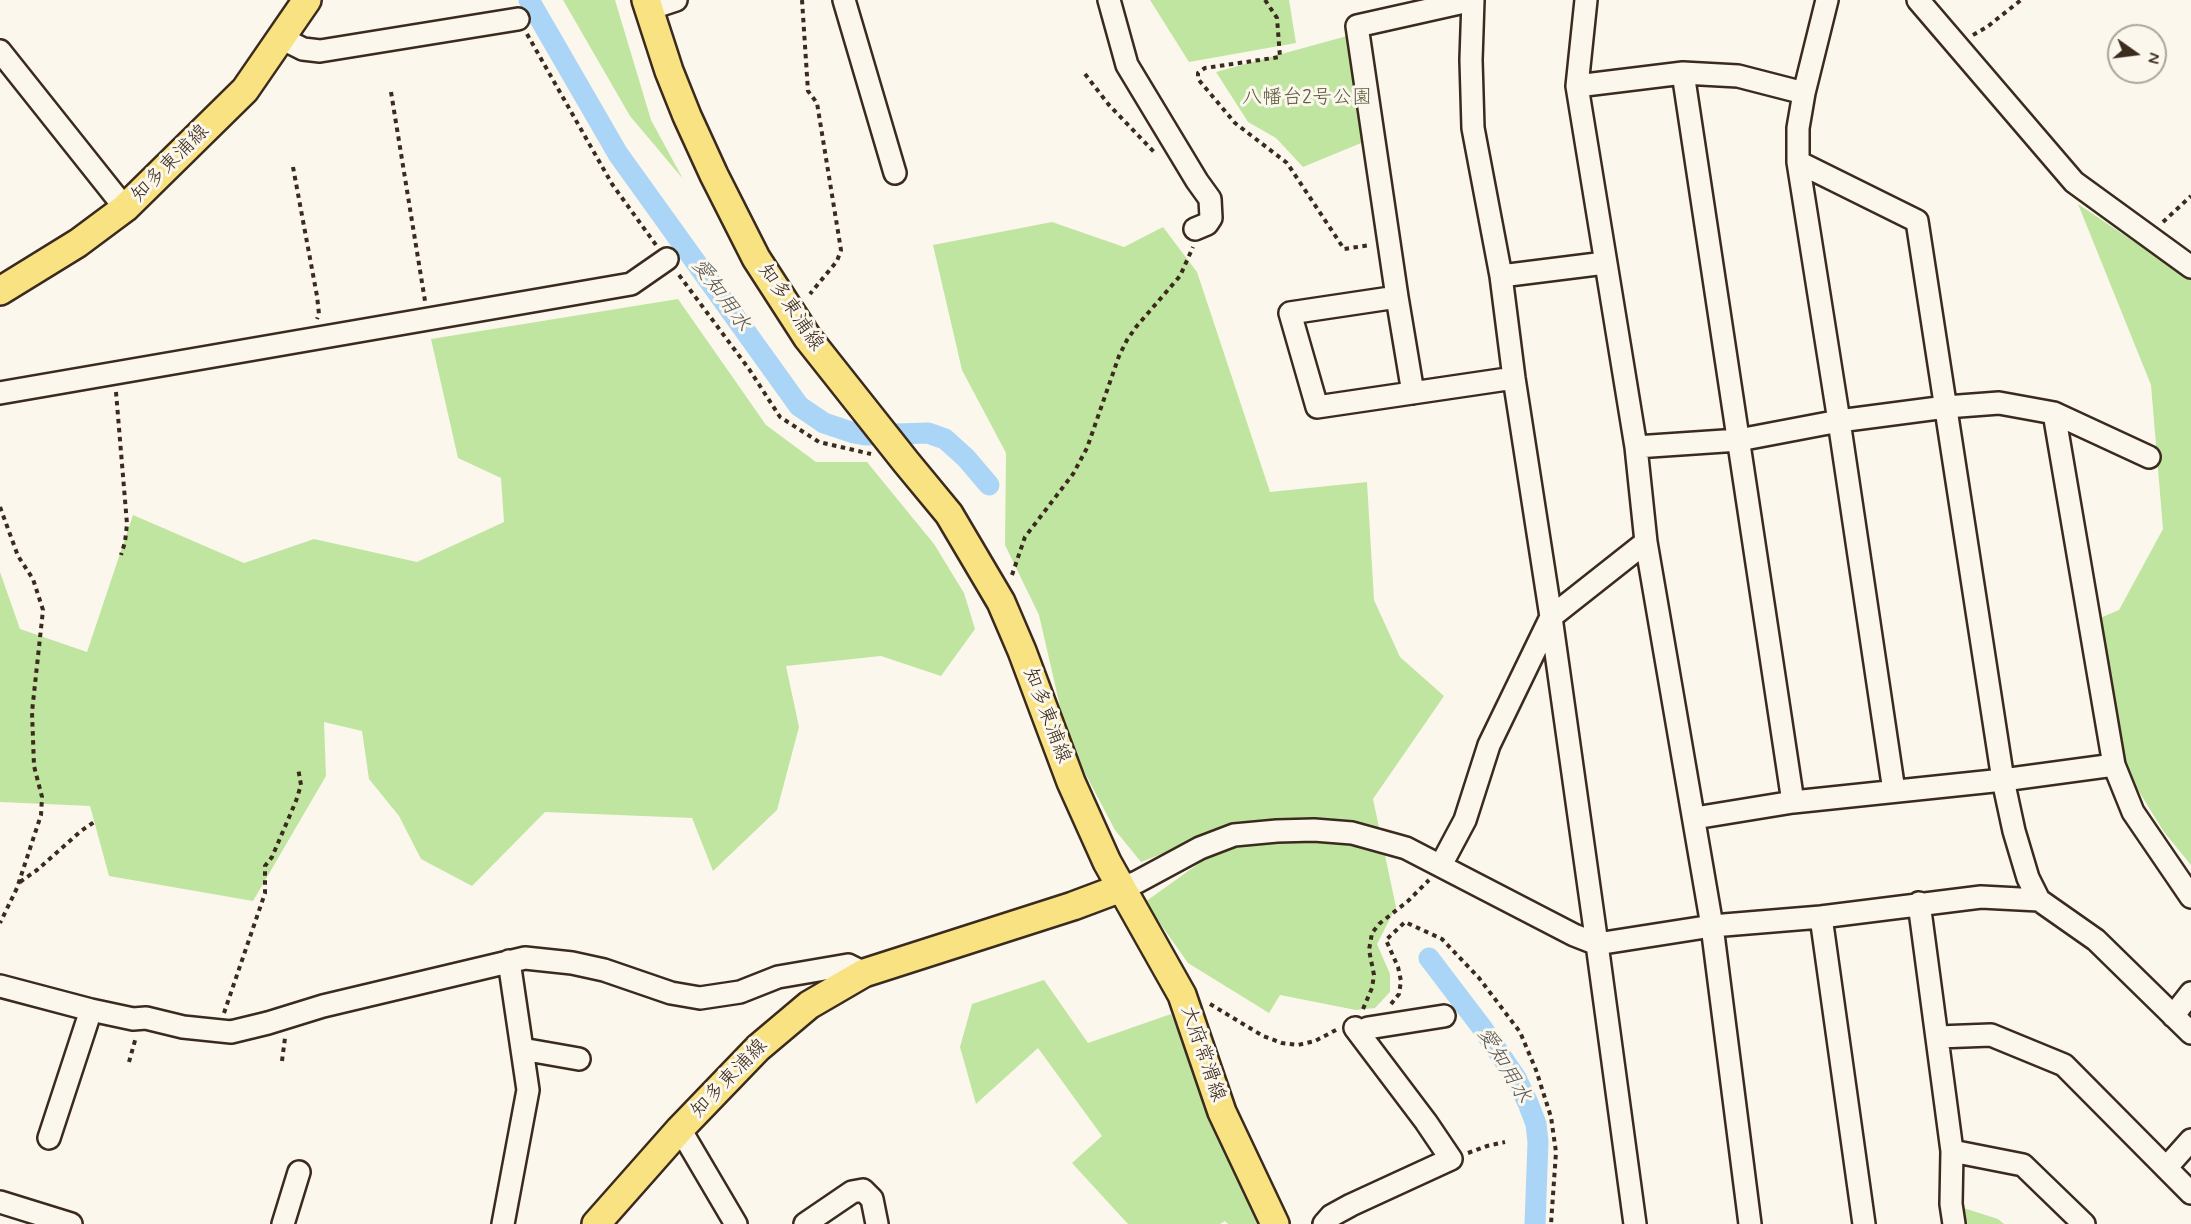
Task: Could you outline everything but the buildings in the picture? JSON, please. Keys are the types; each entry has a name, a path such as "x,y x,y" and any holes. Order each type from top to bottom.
{"main road":[{"name":"知多東浦線","path":"0,291 78,243 125,208 245,90 307,0"},
{"name":"知多東浦線","path":"596,1224 680,1129 758,1048 809,1005 864,973 1073,906 1121,888 1071,782 1022,651 996,592 949,514 807,338 756,258 687,116 648,4"},
{"name":"大府常滑線","path":"1121,888 1182,995 1222,1112 1275,1224"}],"street":[{"path":"648,4 676,0"},
{"path":"844,0 896,172"},
{"path":"1109,0 1127,65 1210,199 1210,218 1207,224 1195,229"},
{"path":"1413,393 1356,26 1473,0 1471,60 1473,128 1501,276 1598,944 1635,1224"},
{"path":"1586,0 1577,86 1636,447 1646,542 1712,926 1750,1224"},
{"path":"1827,0 1804,93 1798,128 1798,162 1894,791"},
{"path":"1917,0 2074,182 2191,267"},
{"path":"281,38 303,49 320,51 518,19"},
{"path":"0,51 125,208"},
{"path":"1577,86 1683,73 1738,76 1804,93"},
{"path":"1683,73 1793,802"},
{"path":"1798,162 1917,221 2003,780 2014,831 2028,878 2039,900 2096,940 2191,1033"},
{"path":"0,393 631,284 667,259"},
{"path":"1501,276 1605,263"},
{"path":"1397,297 1290,313 1317,407 1514,378"},
{"path":"1636,447 1739,440 1839,422 1946,407 2000,403 2054,413 2149,457"},
{"path":"2054,413 2114,765 2133,812 2191,897"},
{"path":"1440,865 1465,820 1490,745 1551,617 1646,542"},
{"path":"1695,818 1793,802 2003,780 2114,765"},
{"path":"1121,888 1208,845 1234,835 1277,831 1352,833 1406,848 1574,935 1598,944 1712,926 1821,917 1919,903 1980,897 2039,900"},
{"path":"1919,903 1952,1151 1951,1204 1954,1224"},
{"path":"1821,917 1864,1224"},
{"path":"0,986 91,1010 133,1018 146,1018 183,1027 231,1032 323,1006 525,958 572,963 604,970 671,993 700,998 740,992 778,977 848,964 864,973"},
{"path":"503,1224 528,1090 509,961"},
{"path":"2173,1016 2191,993"},
{"path":"49,1138 91,1010"},
{"path":"1359,1025 1368,1028 1444,1016"},
{"path":"1324,1224 1331,1216 1351,1205 1451,1159 1359,1025"},
{"path":"1938,1037 1991,1035 2064,1065 2191,1193"},
{"path":"522,1048 579,1059"},
{"path":"680,1129 736,1224"},
{"path":"2166,1168 2191,1140"},
{"path":"1952,1151 2023,1165 2084,1224"},
{"path":"283,1224 299,1172"},
{"path":"805,1224 852,1192 863,1190 872,1199 877,1224"},
{"path":"0,1202 71,1224"}],"path":[{"path":"802,0 808,92 818,103 841,250 837,261 810,294"},
{"path":"1265,0 1277,18 1280,57 1205,68 1198,73 1198,79 1235,123 1287,163 1344,249 1389,243"},
{"path":"1956,45 1987,27 2021,0"},
{"path":"1085,74 1109,105 1159,157"},
{"path":"391,92 428,319"},
{"path":"292,167 319,314 311,339"},
{"path":"2152,239 2165,219 2191,196"},
{"path":"996,592 1009,584 1025,537 1073,474 1091,437 1123,348 1136,327 1180,276 1189,258 1195,229"},
{"path":"115,373 127,524 121,555"},
{"path":"0,507 18,556 33,579 43,610 32,712 34,766 42,797 41,815 20,882 0,923"},
{"path":"218,1031 265,893 265,866 272,857 301,785 298,768"},
{"path":"20,882 97,820"},
{"path":"1359,1025 1372,988 1374,975 1369,950 1372,933 1384,919 1420,890 1440,865"},
{"path":"1451,1159 1505,1142"}],"green space":[{"path":"563,0 615,0 651,120 683,179 630,116"},
{"path":"1150,0 1289,0 1296,43 1189,62"},
{"name":"八幡台2号公園","path":"1347,36 1366,141 1303,167 1276,138 1248,122 1216,72"},
{"path":"2078,204 2191,280 2191,865 2164,832 2122,764 2100,618 2119,610 2163,529 2151,385"},
{"path":"1052,222 1124,247 1163,227 1197,272 1270,492 1367,482 1374,600 1400,657 1444,696 1373,799 1396,907 1377,944 1390,974 1390,992 1375,1008 1356,1010 1280,995 1269,1013 1188,963 1145,902 1198,864 1185,845 1141,862 1115,830 1068,741 1039,615 1005,545 1006,453 962,370 933,245"},
{"path":"678,299 766,425 816,462 867,462 934,544 964,593 975,629 941,676 881,656 786,666 799,727 777,810 713,871 692,818 545,812 472,886 421,859 399,816 369,779 362,731 324,722 326,776 253,901 109,876 90,806 0,802 0,572 20,629 87,652 133,515 244,563 314,539 417,562 504,522 501,478 458,458 431,339"},
{"path":"1044,980 1088,1043 1171,1014 1213,1116 1267,1224 1228,1224 1225,1221 1220,1224 1128,1224 1072,1163 1102,1136 1038,1048 976,1104 960,1047 972,1004"},
{"path":"1951,1204 1998,1219 2004,1224 1954,1224"}],"waterway":[{"name":"愛知用水","path":"529,0 618,154 799,406 824,423 854,433 865,435 928,433 945,439 966,458 989,485"},
{"name":"愛知用水","path":"1429,958 1483,1029 1516,1078 1528,1103 1536,1124 1538,1142 1535,1224"}]}
